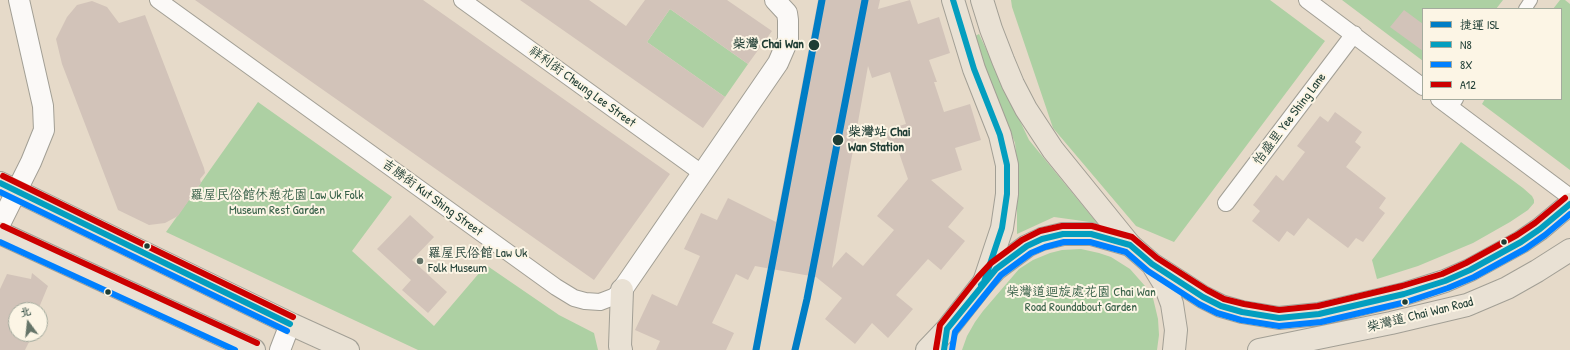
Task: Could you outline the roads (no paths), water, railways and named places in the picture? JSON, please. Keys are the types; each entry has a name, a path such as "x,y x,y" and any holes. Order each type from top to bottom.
{"main road":[{"path":"953,0 974,69 1000,135 1007,165 1007,194 1002,228 984,282"},
{"path":"982,0 991,29 1013,84 1026,109 1058,156 1130,245"},
{"path":"8,187 290,324 348,350"},
{"name":"柴灣道 Chai Wan Road","path":"927,350 946,340 984,282 1011,256 1042,239 1063,234 1091,234 1130,245 1152,264 1203,297 1221,306 1260,316 1279,318 1319,314 1404,294 1438,283 1470,270 1521,242 1540,229 1570,204"},
{"path":"0,233 254,350"},
{"name":"柴灣道 Chai Wan Road","path":"1259,350 1391,323 1467,305 1507,288 1570,250"},
{"name":"柴灣道 Chai Wan Road","path":"1152,264 1164,285 1172,304 1176,330 1174,350"},
{"path":"621,350 622,290"}],"street":[{"path":"0,224 8,187 40,141 44,130 45,117 20,0"},
{"name":"吉勝街 Kut Shing Street","path":"158,0 556,287 574,298 585,301 600,302 614,298 622,290 778,63 788,40 781,6"},
{"path":"1307,0 1422,86"},
{"name":"祥利街 Cheung Lee Street","path":"466,1 703,174"},
{"name":"怡盛里 Yee Shing Lane","path":"1226,203 1354,34"},
{"path":"1449,102 1570,197"},
{"path":"280,350 290,324"}],"metro line":[{"name":"ISL","path":"756,350 822,0"},
{"name":"ISL","path":"795,350 807,299 865,0"}],"place":[{"name":"柴灣 Chai Wan","path":"814,45"},
{"name":"柴灣站 Chai Wan Station","path":"838,140"},
{"name":"羅屋民俗館 Law Uk Folk Museum","path":"420,261"}],"park label":[{"name":"羅屋民俗館休憩花園 Law Uk Folk Museum Rest Garden","path":"277,204"},
{"name":"柴灣道迴旋處花園 Chai Wan Road Roundabout Garden","path":"1081,300"}]}
